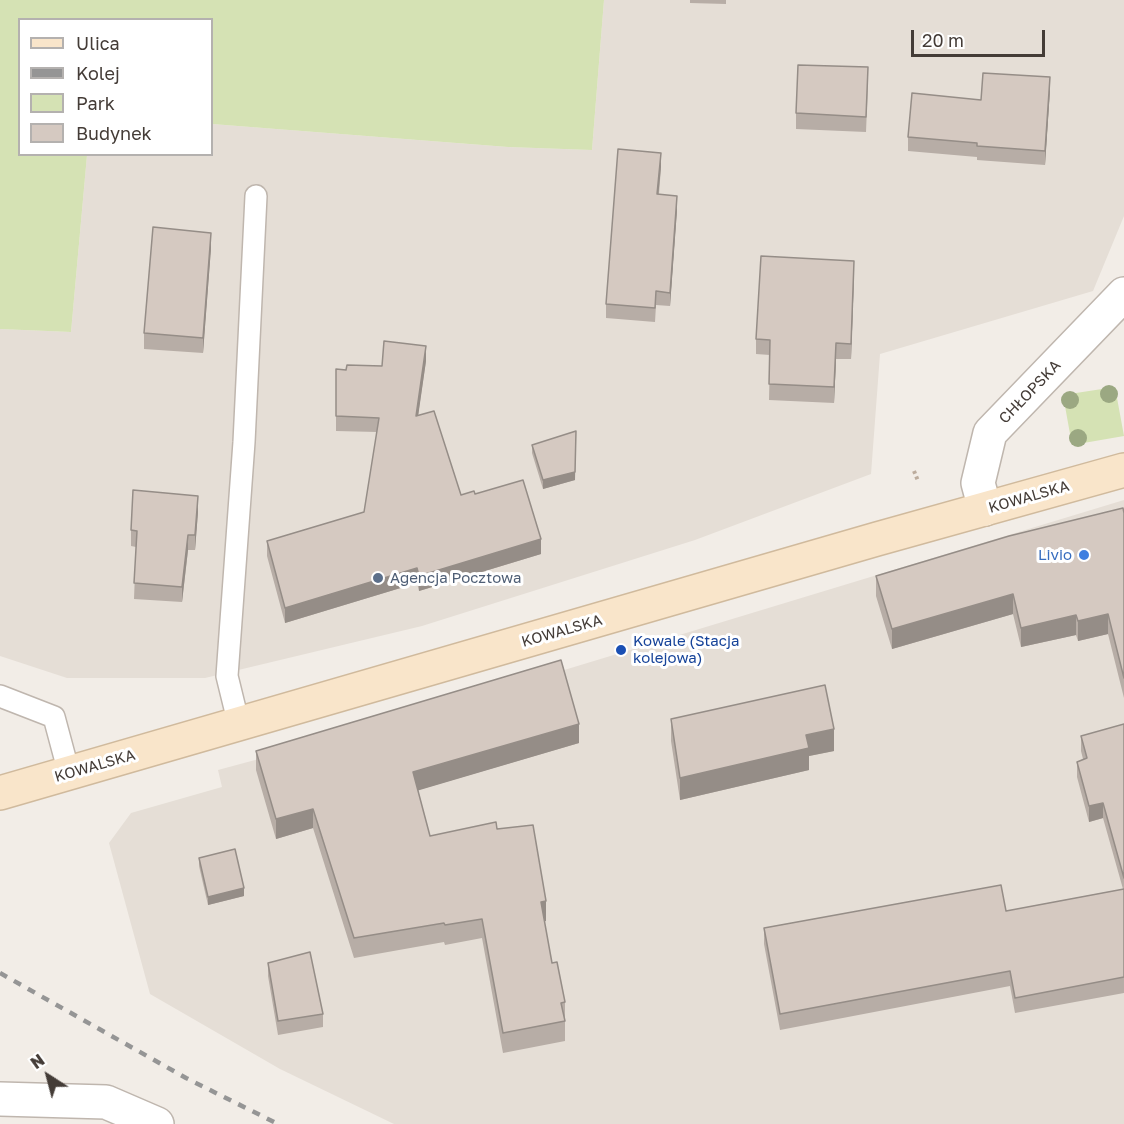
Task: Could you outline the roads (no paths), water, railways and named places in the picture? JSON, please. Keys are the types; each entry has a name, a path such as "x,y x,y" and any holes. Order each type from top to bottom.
{"street":[{"name":"CHŁOPSKA","path":"985,509 978,483 990,433 1124,294"},
{"name":"KOWALSKA","path":"0,793 1124,470"},
{"path":"0,1099 106,1102 157,1124"}],"lane":[{"path":"238,725 227,676 244,442 256,196"},
{"path":"0,696 54,717 69,773"}],"railway":[{"path":"0,973 186,1078 278,1124"}],"place":[{"name":"Livio","path":"1084,555"},
{"name":"Agencja Pocztowa","path":"378,578"},
{"name":"Kowale (Stacja kolejowa)","path":"621,650"}]}
